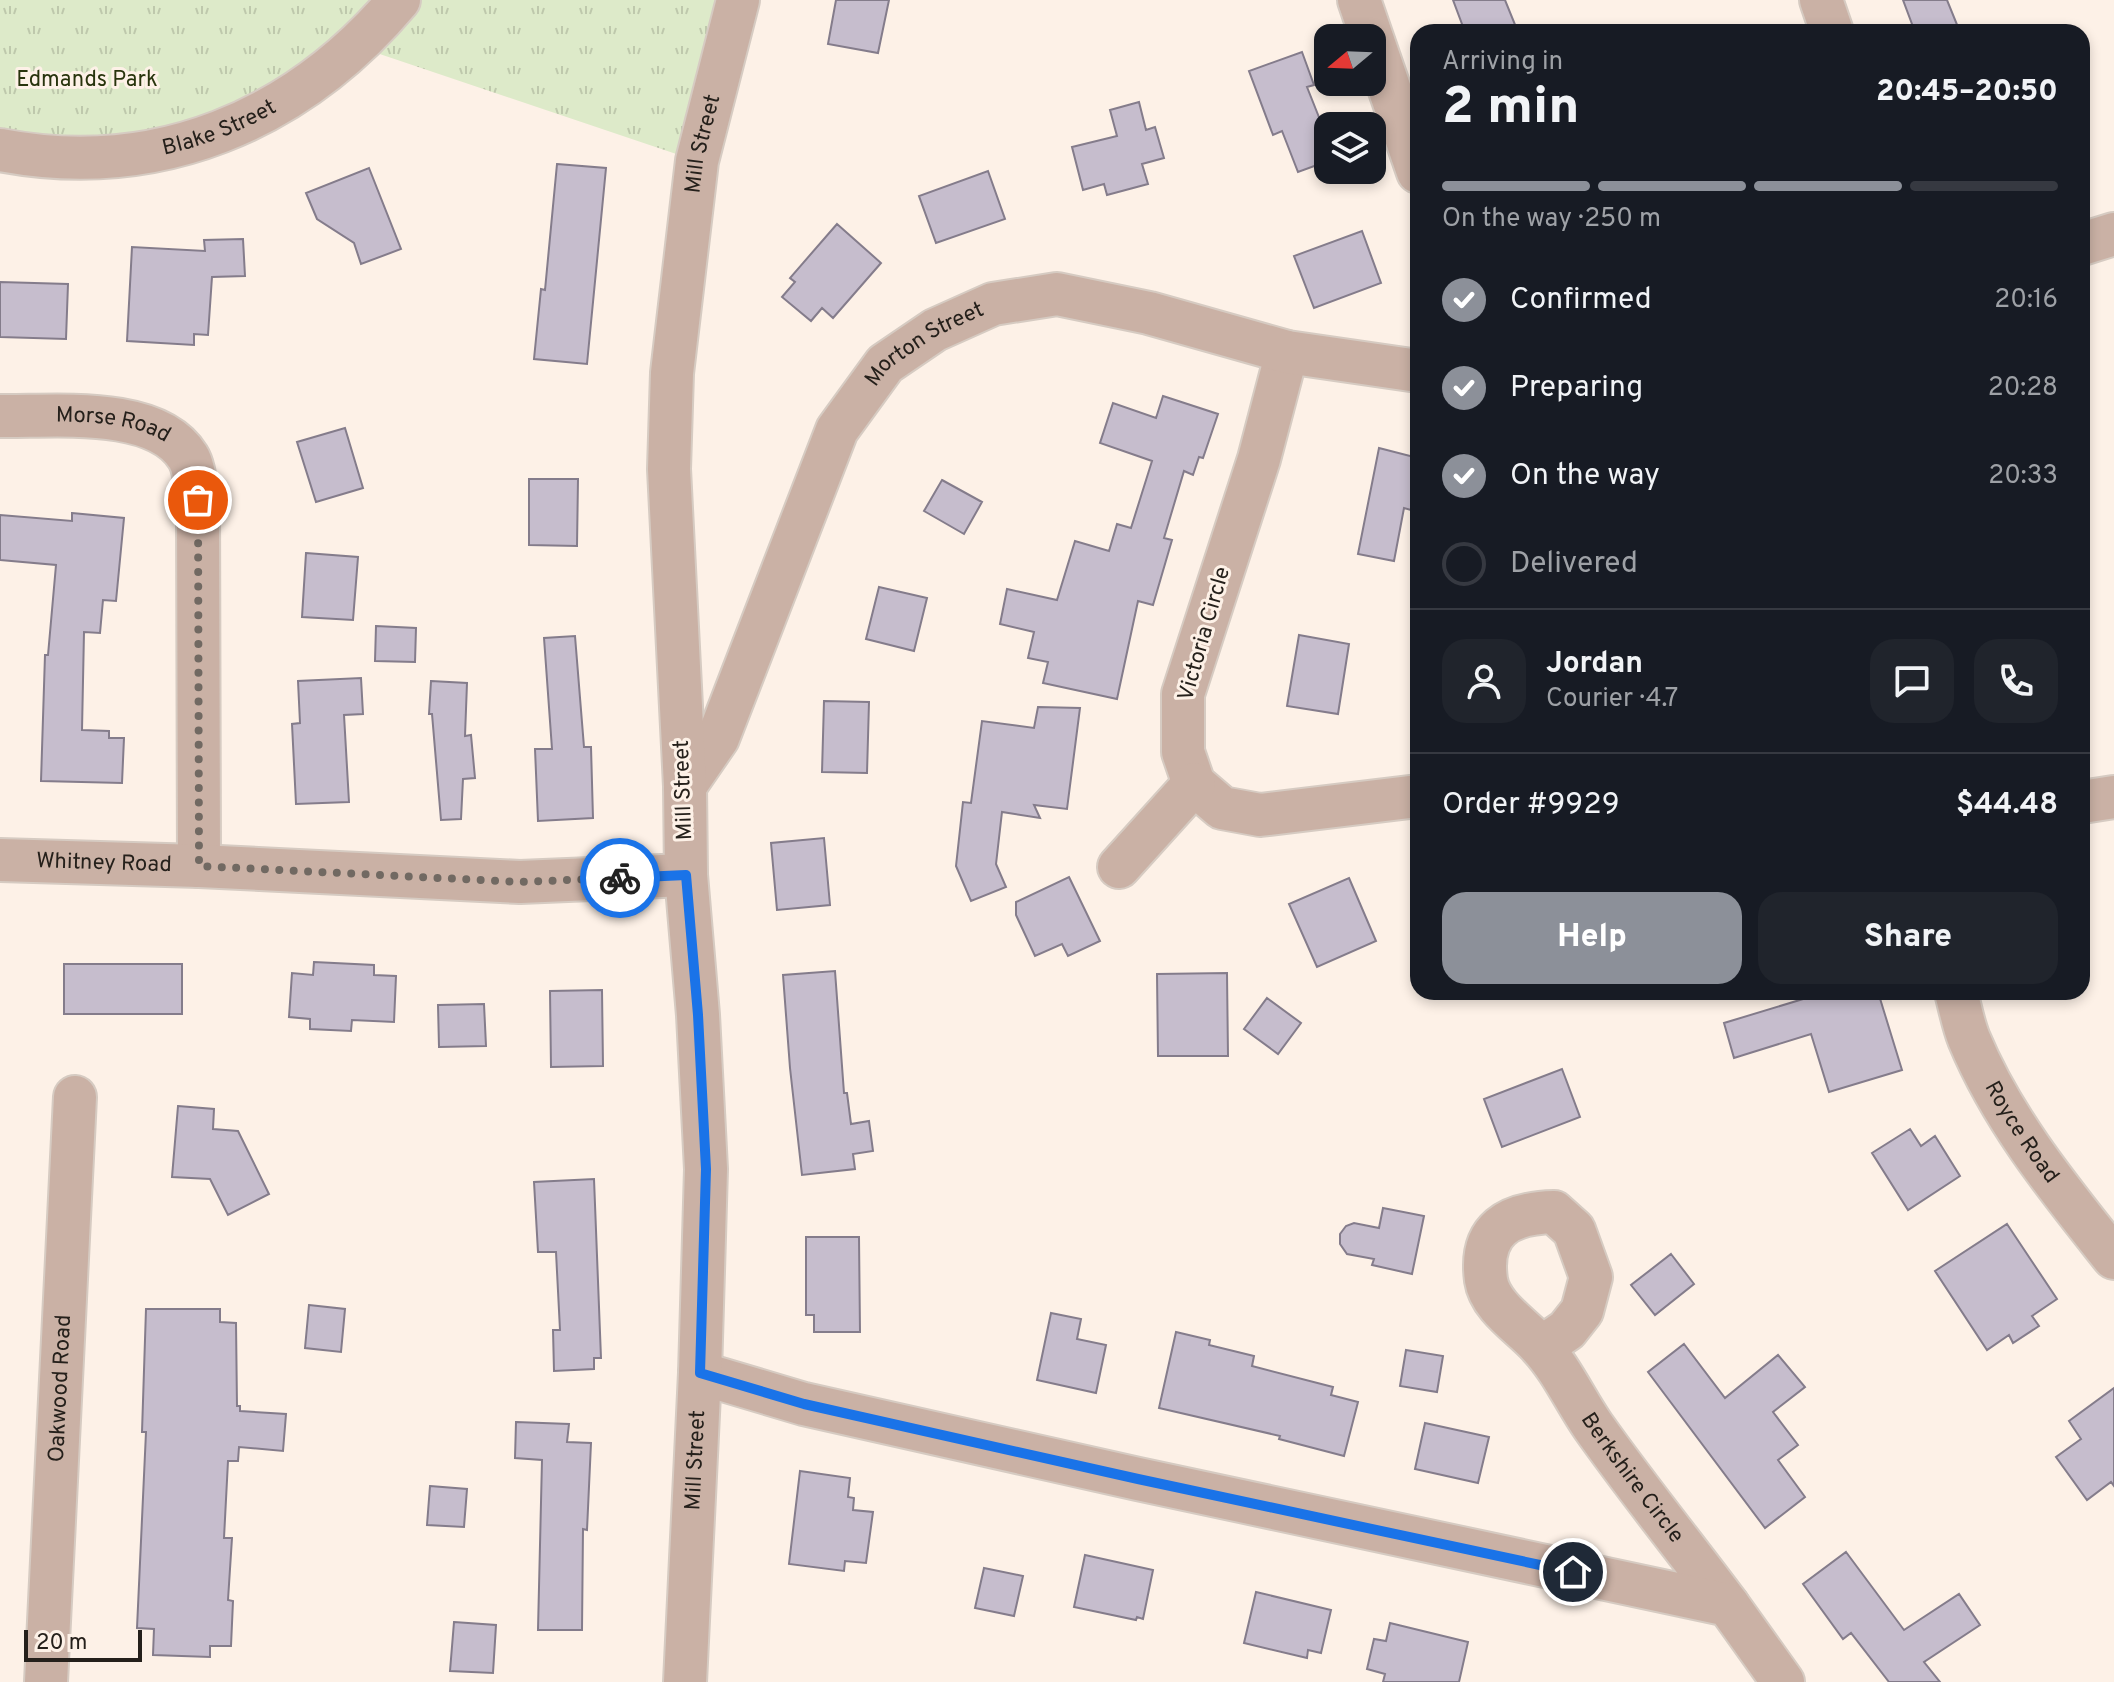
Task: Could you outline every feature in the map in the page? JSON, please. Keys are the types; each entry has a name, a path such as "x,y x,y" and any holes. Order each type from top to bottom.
{"street":[{"name":"Blake Street","path":"0,150 60,158 117,157 159,151 205,139 262,113 321,75 362,40 399,0"},
{"name":"Mill Street","path":"685,1682 706,1169 698,1015 686,875 685,786 669,469 672,373 697,161 738,0"},
{"path":"1359,0 1410,149"},
{"path":"1821,0 1829,24"},
{"path":"2090,242 2114,234"},
{"name":"Morton Street","path":"685,786 718,738 837,430 885,364 935,330 993,304 1057,294 1149,313 1287,352 1410,370"},
{"name":"Victoria Circle","path":"1194,784 1183,752 1183,694 1259,459 1287,352"},
{"name":"Morse Road","path":"0,416 114,417 167,435 189,458 198,500 199,866"},
{"path":"1119,867 1194,784 1222,808 1260,815 1410,797"},
{"path":"2090,801 2114,797"},
{"name":"Whitney Road","path":"0,860 199,866 520,882 686,875"},
{"name":"Royce Road","path":"1958,1000 1969,1038 1997,1095 2050,1179 2114,1258"},
{"name":"Oakwood Road","path":"46,1682 75,1097"},
{"name":"Berkshire Circle","path":"1542,1347 1594,1426 1783,1682"},
{"path":"700,1373 804,1404 865,1418 1728,1605"}],"green space":[{"name":"Edmands Park","path":"0,0 738,0 697,161 356,46 241,124 0,150"}],"building":[{"path":"836,0 889,0 878,53 828,44"},
{"path":"1453,0 1505,0 1515,24 1462,24"},
{"path":"1903,0 1947,0 1957,24 1912,24"},
{"path":"1302,52 1314,85 1307,87 1317,112 1314,112 1314,166 1298,172 1282,131 1273,135 1249,71"},
{"path":"1139,102 1146,130 1155,127 1164,158 1142,164 1148,184 1107,195 1104,184 1083,190 1072,147 1117,136 1110,110"},
{"path":"557,164 606,168 587,364 534,359 541,289 545,290"},
{"path":"369,168 401,249 361,264 354,243 317,219 306,193"},
{"path":"988,171 1005,219 936,243 919,196"},
{"path":"837,224 881,263 833,318 822,308 811,321 782,297 795,282 790,278"},
{"path":"1362,231 1381,283 1314,308 1294,256"},
{"path":"243,239 245,276 212,277 208,335 194,334 194,345 127,341 132,247 205,251 204,240"},
{"path":"0,282 68,284 66,339 0,337"},
{"path":"1163,396 1218,414 1203,458 1199,457 1193,475 1184,471 1164,538 1172,540 1153,605 1138,601 1117,699 1043,683 1048,662 1028,658 1034,632 1000,624 1007,589 1057,600 1075,541 1109,551 1117,524 1131,528 1152,461 1100,443 1113,403 1156,418"},
{"path":"345,428 363,488 316,502 297,442"},
{"path":"1379,448 1410,456 1410,510 1404,508 1394,561 1358,554"},
{"path":"529,479 578,479 577,546 529,545"},
{"path":"942,480 982,502 964,534 924,511"},
{"path":"72,513 124,518 116,601 103,600 100,633 84,632 82,730 109,731 109,738 124,738 122,783 41,781 45,655 48,655 56,565 0,560 0,515 72,521"},
{"path":"306,553 358,557 353,620 302,617"},
{"path":"879,587 927,598 914,651 866,639"},
{"path":"376,626 416,628 415,662 375,661"},
{"path":"1299,635 1349,644 1338,714 1287,706"},
{"path":"575,636 584,747 591,747 593,818 538,821 535,749 552,749 544,638"},
{"path":"361,678 363,714 344,715 349,802 296,804 292,724 300,723 298,681"},
{"path":"431,681 467,683 465,736 471,735 475,778 463,779 461,819 441,820 432,714 429,714"},
{"path":"824,701 869,702 867,773 822,772"},
{"path":"1038,707 1080,708 1067,809 1034,805 1040,818 1002,812 996,864 1006,887 971,901 956,866 963,802 971,803 982,721 1034,728"},
{"path":"824,838 830,905 777,910 771,843"},
{"path":"1069,877 1100,941 1068,956 1062,944 1035,956 1016,915 1016,902"},
{"path":"1349,878 1376,941 1317,967 1289,904"},
{"path":"314,962 374,965 374,975 396,976 394,1022 352,1020 351,1031 310,1029 310,1019 289,1017 292,973 313,975"},
{"path":"64,964 182,964 182,1014 64,1014"},
{"path":"835,971 844,1093 847,1093 851,1124 869,1121 873,1151 853,1154 855,1169 802,1175 783,975"},
{"path":"1227,973 1228,1056 1158,1056 1157,974"},
{"path":"602,990 603,1066 551,1067 550,991"},
{"path":"1267,998 1301,1023 1278,1054 1244,1029"},
{"path":"1800,1000 1880,1000 1902,1070 1829,1092 1811,1034 1734,1058 1724,1023"},
{"path":"484,1004 486,1046 439,1047 438,1005"},
{"path":"1562,1069 1580,1117 1502,1147 1484,1099"},
{"path":"178,1106 214,1109 213,1129 238,1131 269,1194 228,1215 210,1179 172,1177"},
{"path":"1910,1129 1921,1146 1935,1136 1960,1176 1908,1210 1872,1153"},
{"path":"594,1179 601,1358 594,1358 594,1369 554,1371 553,1330 560,1330 556,1252 538,1252 534,1182"},
{"path":"1383,1208 1424,1216 1412,1274 1372,1265 1374,1259 1347,1254 1340,1244 1340,1234 1346,1226 1354,1223 1379,1228"},
{"path":"2007,1224 2057,1299 2032,1316 2039,1326 2013,1343 2009,1335 1987,1350 1935,1271"},
{"path":"806,1237 859,1237 860,1332 814,1332 814,1315 806,1315"},
{"path":"1671,1254 1694,1284 1655,1315 1631,1285"},
{"path":"309,1305 345,1309 341,1352 305,1348"},
{"path":"146,1309 220,1309 220,1322 236,1323 237,1406 240,1406 240,1411 286,1414 283,1451 239,1447 238,1461 228,1461 224,1538 232,1538 228,1600 233,1601 231,1646 210,1646 210,1657 153,1655 154,1629 137,1628 146,1432 142,1432"},
{"path":"1051,1313 1081,1319 1077,1339 1106,1345 1096,1393 1037,1380"},
{"path":"1176,1332 1210,1340 1209,1345 1254,1356 1252,1366 1333,1387 1331,1395 1358,1402 1344,1456 1279,1439 1280,1436 1159,1408"},
{"path":"1684,1344 1725,1398 1778,1355 1805,1387 1773,1412 1798,1445 1778,1460 1805,1497 1765,1528 1648,1372"},
{"path":"1406,1350 1443,1356 1437,1392 1400,1386"},
{"path":"2114,1388 2114,1486 2111,1482 2087,1500 2056,1457 2081,1439 2069,1421"},
{"path":"516,1422 569,1424 567,1442 591,1443 587,1530 583,1529 582,1630 538,1630 542,1460 515,1458"},
{"path":"1425,1423 1489,1437 1478,1483 1415,1469"},
{"path":"800,1471 850,1478 848,1497 854,1498 853,1510 873,1512 866,1563 845,1561 844,1571 789,1564"},
{"path":"430,1486 467,1489 464,1527 427,1525"},
{"path":"1846,1552 1904,1630 1959,1594 1980,1625 1924,1662 1940,1682 1889,1682 1851,1633 1843,1639 1803,1584"},
{"path":"1085,1555 1153,1570 1143,1619 1074,1607"},
{"path":"984,1568 1023,1576 1014,1616 975,1608"},
{"path":"1256,1592 1331,1610 1321,1653 1308,1650 1307,1658 1244,1643"},
{"path":"454,1622 496,1625 493,1673 450,1671"},
{"path":"1390,1623 1468,1642 1459,1682 1383,1682 1385,1674 1367,1669 1374,1639 1386,1641"}],"way so far":[{"path":"198,500 199,866 520,882 620,878"}],"route":[{"path":"620,878 686,875 698,1015 706,1169 700,1373 804,1404 1573,1572"}]}
